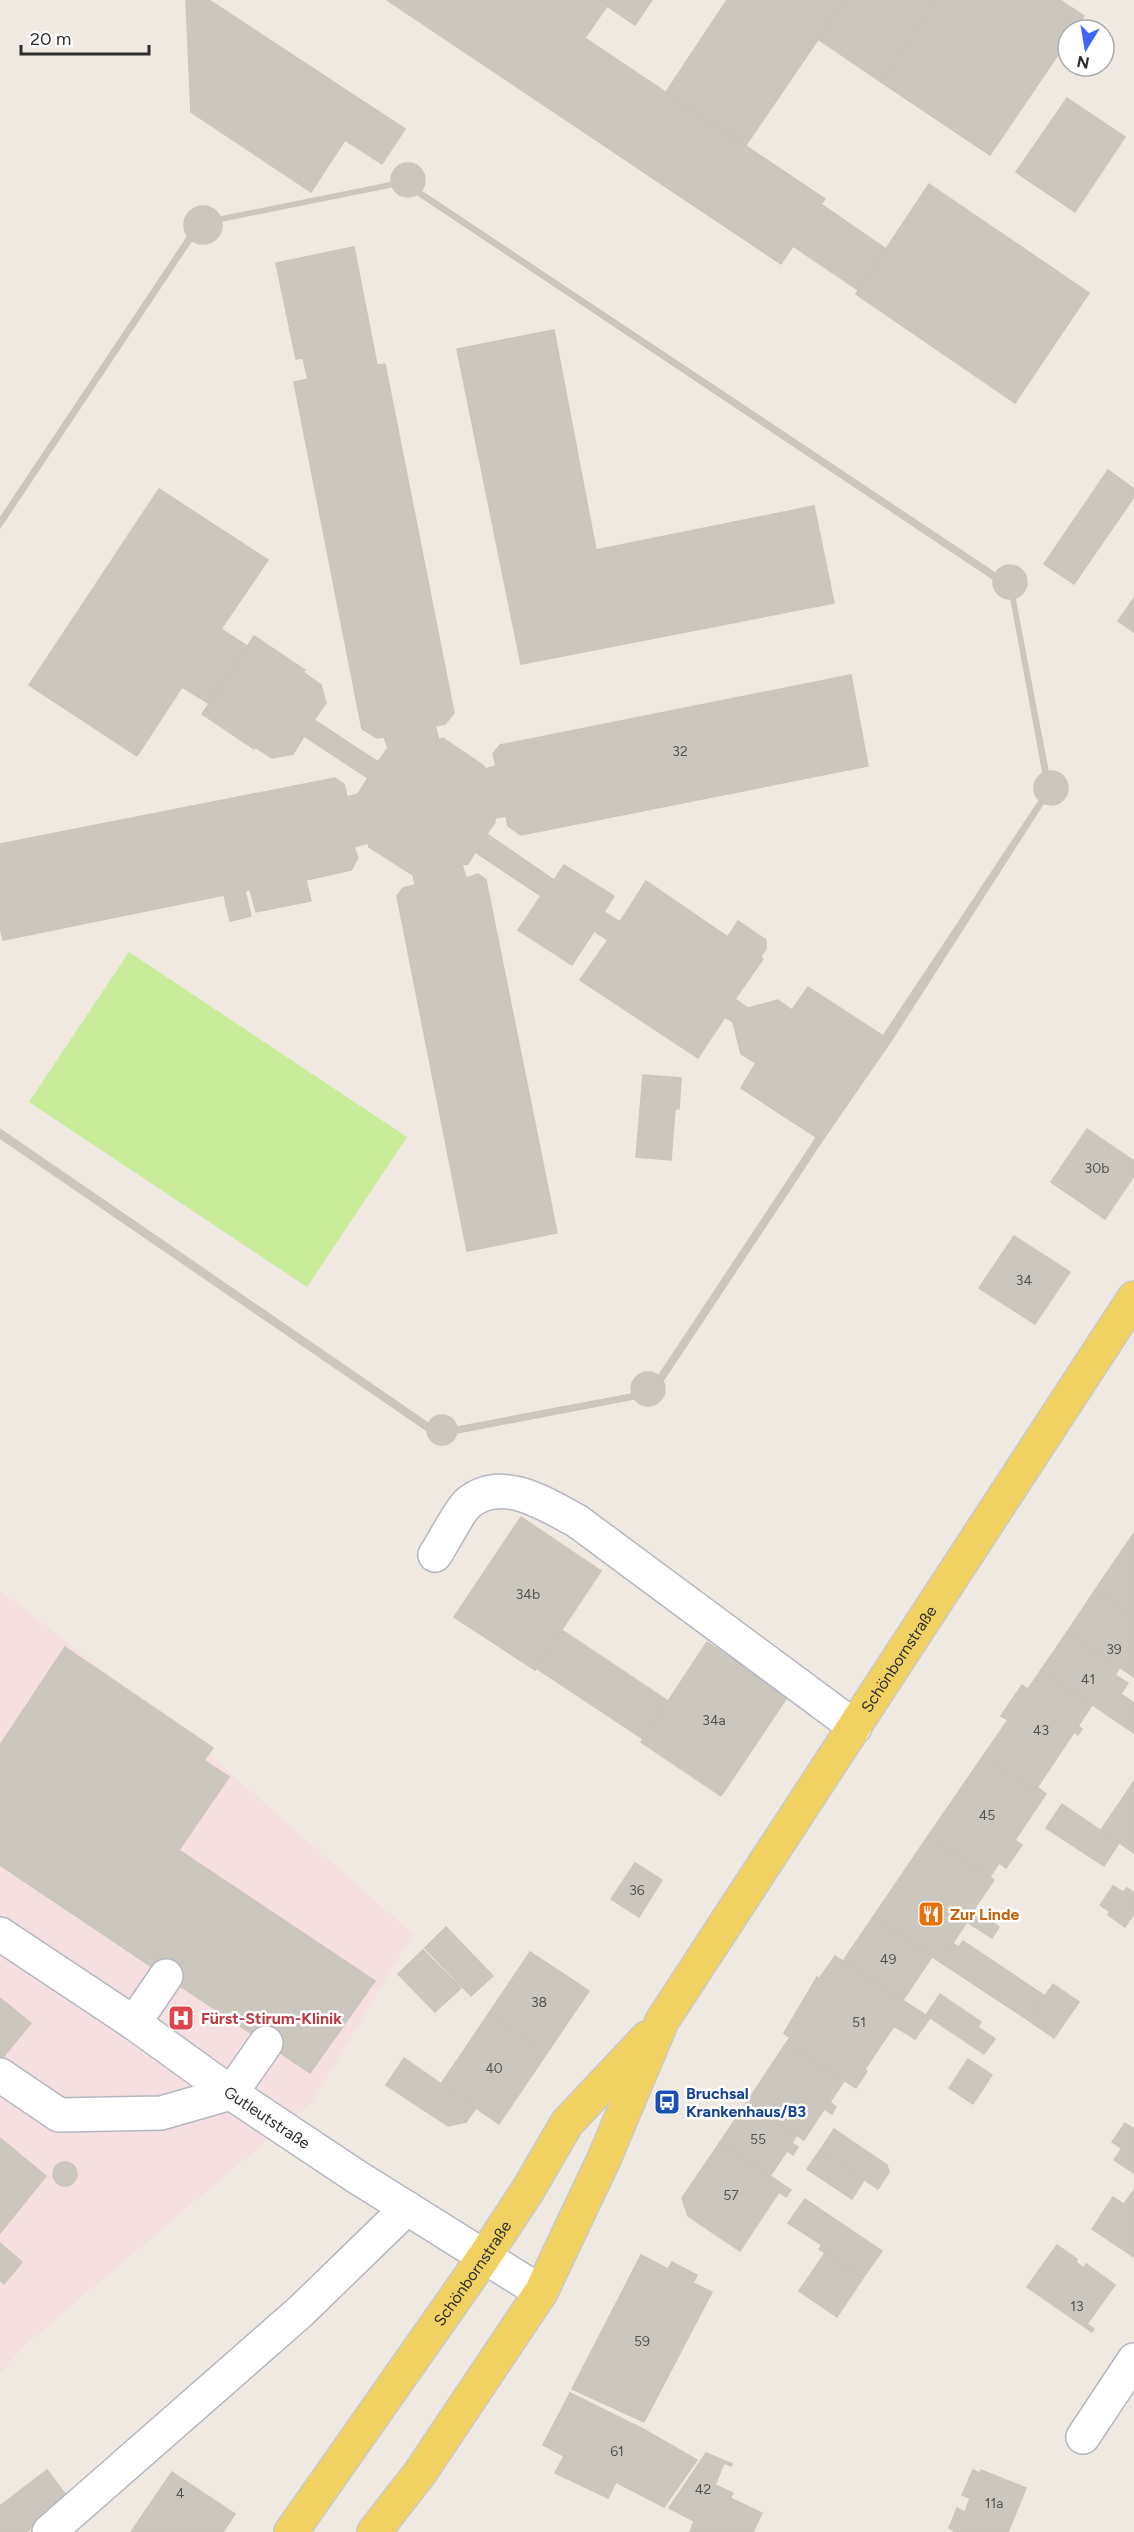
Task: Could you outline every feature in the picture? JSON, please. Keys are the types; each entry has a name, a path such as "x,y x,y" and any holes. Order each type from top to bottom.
{"main road":[{"name":"Schönbornstraße","path":"374,2532 420,2473 542,2292 604,2159 663,2021 1134,1298"},
{"name":"Schönbornstraße","path":"291,2532 484,2257 528,2190 567,2123 663,2021"}],"street":[{"path":"435,1555 467,1503 492,1490 531,1496 577,1521 855,1727"},
{"name":"Gutleutstraße","path":"0,1934 134,2023 231,2093 407,2208 542,2292"},
{"path":"134,2023 166,1976"},
{"path":"0,2075 59,2115 161,2113 231,2093 266,2043"},
{"path":"50,2532 301,2311 407,2208"},
{"path":"1083,2437 1134,2360"}],"shaded area":[{"name":"Fürst-Stirum-Klinik","path":"0,1590 204,1750 413,1934 312,2102 25,2345 0,2373"}],"green space":[{"path":"129,952 407,1137 307,1287 29,1102"}],"building":[{"path":"186,0 209,0 405,129 382,164 345,140 311,192 191,112"},
{"path":"387,0 598,0 607,6 585,38 825,199 821,204 886,249 858,290 793,246 781,264"},
{"path":"598,0 652,0 635,25"},
{"path":"727,0 845,0 746,145 666,92"},
{"path":"845,0 937,0 881,82 818,39"},
{"path":"937,0 1060,0 1084,16 1083,18 1056,18 1056,58 990,155 881,82"},
{"path":"1067,98 1125,137 1075,212 1016,172"},
{"path":"408,163 420,168 425,180 420,192 408,197 396,192 391,180 396,168"},
{"path":"390,183 391,187 221,221 220,217"},
{"path":"929,184 1089,293 1015,403 856,294"},
{"path":"421,191 995,573 993,579 418,195"},
{"path":"203,206 216,212 222,225 216,238 203,244 190,238 184,225 190,212"},
{"path":"188,236 192,240 0,528 0,518"},
{"path":"354,247 377,365 385,364 454,713 445,724 435,726 439,740 443,738 484,766 485,769 496,766 493,754 500,745 851,675 868,766 521,835 508,826 506,816 495,818 487,834 554,880 564,865 614,896 604,912 620,922 646,881 728,937 738,921 766,940 766,949 760,957 763,959 735,999 748,1008 778,1000 792,1010 808,987 891,1041 822,1141 741,1088 756,1063 741,1054 733,1022 725,1017 698,1058 580,980 608,940 594,931 572,965 518,930 541,896 475,852 468,864 462,865 466,878 478,874 486,880 557,1233 467,1251 397,896 403,888 415,885 413,875 369,847 368,843 354,847 358,858 351,870 306,880 311,901 256,912 250,890 245,891 251,916 230,921 224,895 3,940 0,927 0,844 335,778 344,784 347,797 358,794 368,778 304,736 293,754 272,758 255,747 254,749 202,714 254,636 305,670 303,672 321,685 326,703 314,720 378,762 388,748 384,737 377,738 362,729 294,382 308,379 303,358 296,359 276,263"},
{"path":"554,330 596,550 814,506 834,603 521,664 457,349"},
{"path":"1108,470 1134,489 1134,497 1074,584 1044,564"},
{"path":"159,489 268,560 221,629 247,646 208,703 182,687 137,756 29,685"},
{"path":"1010,565 1022,570 1027,582 1022,594 1010,599 998,594 993,582 998,570"},
{"path":"1134,598 1134,632 1118,621"},
{"path":"1011,599 1015,599 1048,771 1043,773"},
{"path":"1051,771 1063,776 1068,788 1063,800 1051,805 1039,800 1034,788 1039,776"},
{"path":"1039,801 1043,804 891,1041 883,1036"},
{"path":"643,1075 681,1078 679,1109 675,1109 671,1160 636,1157"},
{"path":"0,1129 428,1423 426,1430 0,1138"},
{"path":"1087,1129 1134,1161 1134,1176 1105,1219 1051,1182"},
{"path":"816,1138 822,1141 663,1381 659,1375"},
{"path":"1014,1236 1070,1272 1035,1324 979,1288"},
{"path":"648,1372 660,1377 665,1389 660,1401 648,1406 636,1401 631,1389 636,1377"},
{"path":"631,1394 634,1399 457,1433 457,1427"},
{"path":"442,1415 453,1419 457,1430 453,1441 442,1445 431,1441 427,1430 431,1419"},
{"path":"521,1517 601,1571 535,1670 454,1617"},
{"path":"1134,1533 1134,1557 1123,1549"},
{"path":"1123,1549 1134,1557 1134,1617 1095,1590"},
{"path":"1095,1590 1134,1617 1134,1677 1067,1632"},
{"path":"562,1630 668,1701 643,1739 536,1668"},
{"path":"1067,1632 1120,1667 1115,1675 1128,1683 1121,1694 1134,1703 1134,1733 1041,1670"},
{"path":"707,1642 788,1696 721,1796 641,1742"},
{"path":"65,1647 213,1748 204,1760 229,1777 179,1850 375,1981 310,2073 0,1865 0,1745"},
{"path":"1041,1670 1092,1705 1078,1726 1082,1729 1078,1735 1074,1732 1035,1791 983,1756 1008,1720 1001,1716 1022,1685 1028,1689"},
{"path":"983,1756 1035,1791 1037,1787 1046,1794 1015,1840 1022,1845 1006,1868 999,1863 990,1877 928,1836"},
{"path":"1134,1781 1134,1853 1101,1830"},
{"path":"1062,1804 1119,1843 1104,1866 1046,1828"},
{"path":"928,1836 994,1880 974,1909 999,1927 992,1938 967,1922 940,1962 873,1917"},
{"path":"635,1863 662,1880 639,1917 611,1899"},
{"path":"1113,1886 1123,1892 1127,1888 1134,1893 1134,1914 1125,1927 1108,1915 1110,1912 1100,1905"},
{"path":"873,1917 932,1957 903,2000 843,1961"},
{"path":"446,1927 493,1976 471,1996 425,1948"},
{"path":"963,1941 1045,1996 1028,2020 940,1962 953,1943 959,1947"},
{"path":"423,1950 461,1988 435,2012 398,1974"},
{"path":"530,1952 589,1991 547,2053 489,2013"},
{"path":"835,1956 930,2018 915,2039 894,2026 865,2069 867,2071 856,2088 786,2043 790,2038 784,2033 817,1977 819,1979"},
{"path":"1053,1984 1079,2002 1054,2038 1028,2020"},
{"path":"940,1994 981,2022 978,2027 995,2039 984,2054 926,2015"},
{"path":"0,1998 31,2023 0,2061"},
{"path":"489,2013 547,2053 499,2124 441,2084"},
{"path":"786,2043 844,2081 830,2102 836,2107 832,2114 824,2109 804,2140 747,2102"},
{"path":"404,2058 476,2108 466,2122 448,2126 386,2085"},
{"path":"968,2059 992,2075 973,2104 949,2088"},
{"path":"747,2102 797,2135 792,2143 798,2147 793,2155 787,2151 770,2176 720,2142"},
{"path":"1125,2123 1134,2129 1134,2173 1114,2160 1122,2148 1112,2142"},
{"path":"834,2129 887,2165 889,2172 878,2189 820,2150"},
{"path":"0,2138 46,2176 0,2233"},
{"path":"720,2142 791,2190 786,2197 779,2192 740,2251 688,2216 682,2198"},
{"path":"820,2150 864,2180 852,2199 807,2169"},
{"path":"65,2162 74,2165 77,2174 74,2183 65,2186 56,2183 53,2174 56,2165"},
{"path":"1134,2190 1134,2211 1124,2204"},
{"path":"1113,2197 1134,2211 1134,2257 1092,2229"},
{"path":"805,2199 882,2251 863,2278 819,2249 822,2245 788,2223"},
{"path":"0,2243 22,2262 4,2284 0,2280"},
{"path":"1057,2245 1077,2259 1076,2262 1084,2268 1086,2264 1115,2285 1087,2324 1094,2329 1092,2332 1027,2287"},
{"path":"825,2253 863,2278 837,2317 799,2291"},
{"path":"641,2255 668,2269 672,2262 697,2275 693,2283 712,2292 644,2422 572,2389"},
{"path":"570,2393 643,2429 697,2460 664,2507 616,2482 608,2498 555,2473 564,2456 543,2445"},
{"path":"706,2453 732,2464 731,2466 724,2463 715,2485 733,2493 730,2498 762,2513 753,2532 690,2532 694,2521 669,2508"},
{"path":"47,2470 69,2499 26,2532 0,2532 0,2506"},
{"path":"973,2470 980,2473 981,2470 1026,2488 1008,2532 955,2532 949,2528 957,2508 965,2512 970,2498 962,2495"},
{"path":"172,2472 235,2514 223,2532 131,2532"}],"place":[{"name":"Zur Linde","path":"931,1914"},
{"name":"Fürst-Stirum-Klinik","path":"181,2018"},
{"name":"Bruchsal Krankenhaus/B3","path":"667,2102"}]}
